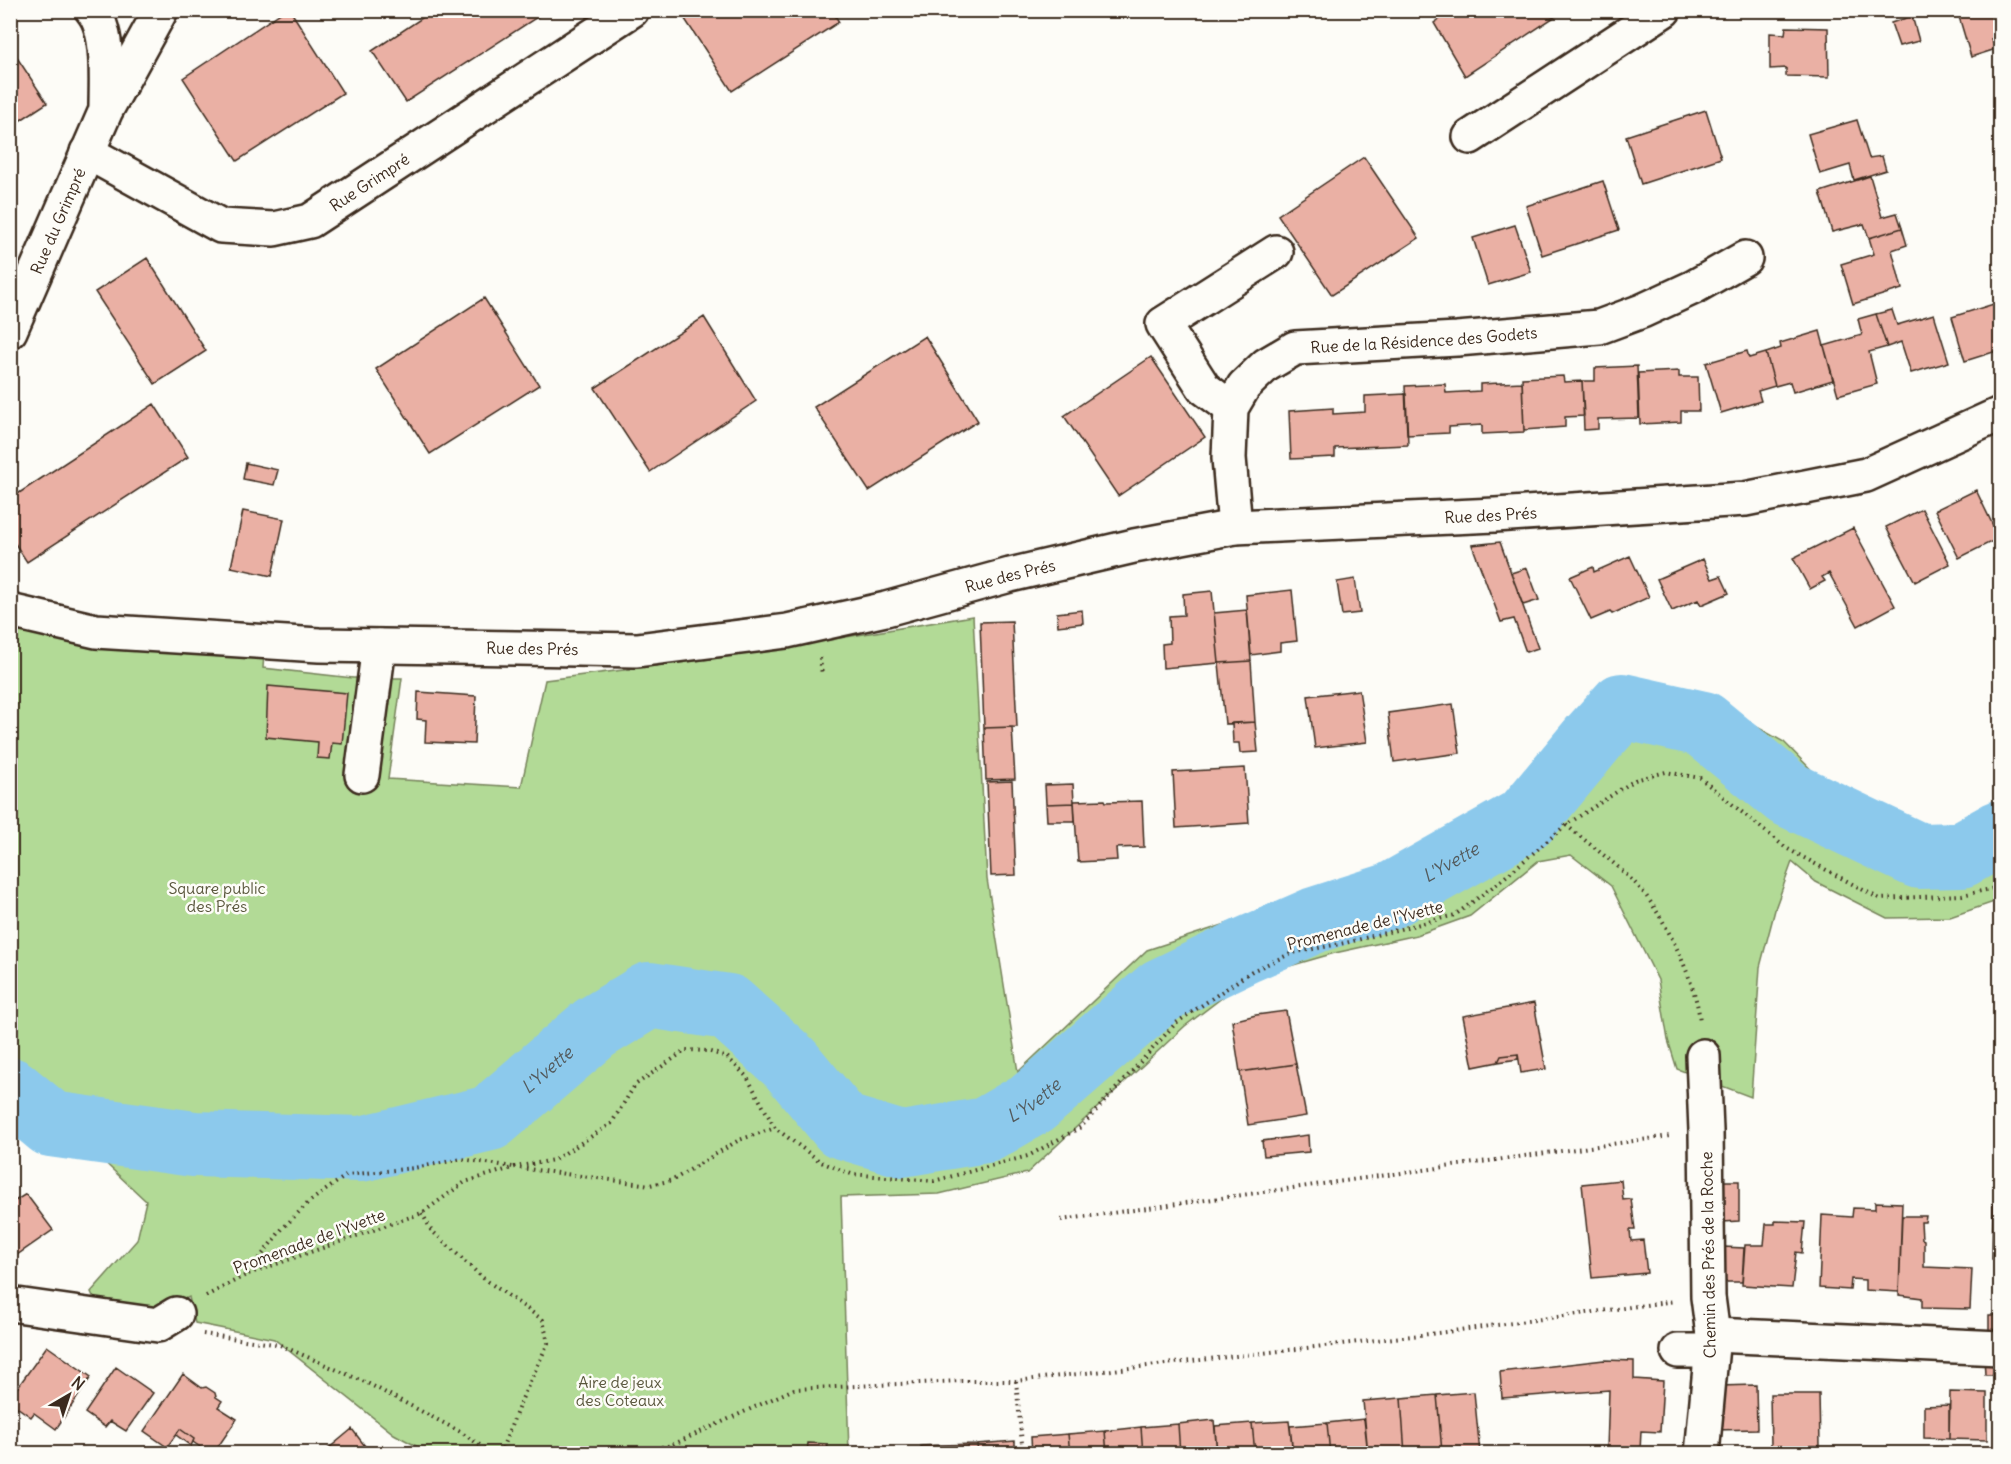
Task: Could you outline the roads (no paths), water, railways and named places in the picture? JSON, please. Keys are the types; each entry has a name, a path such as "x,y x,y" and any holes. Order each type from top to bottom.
{"street":[{"path":"92,10 97,16 103,35 106,110"},
{"name":"Rue Grimpré","path":"87,152 221,226 274,229 310,221 632,10"},
{"path":"1470,137 1664,10"},
{"name":"Rue du Grimpré","path":"10,332 87,152 152,17"},
{"path":"1235,527 1229,458 1231,408 1204,388 1163,324 1276,252"},
{"name":"Rue de la Résidence des Godets","path":"1231,408 1244,386 1266,366 1295,348 1457,339 1599,327 1694,287 1745,258"},
{"name":"Rue des Prés","path":"10,611 96,631 319,645 637,650 787,631 886,609 1010,575 1134,546 1235,527 1495,515 1744,499 1866,475 2001,414"},
{"path":"362,775 380,646"},
{"name":"Chemin des Prés de la Roche","path":"1702,1454 1712,1343 1708,1297 1703,1056"},
{"path":"10,1304 158,1325 176,1314"},
{"path":"1678,1351 1712,1343 2001,1347"}],"waterway":[{"name":"L'Yvette","path":"10,1090 51,1124 194,1144 361,1149 490,1118 595,1028 649,995 728,1007 790,1063 842,1126 902,1144 986,1130 1034,1102 1161,991 1315,920 1390,896 1526,819 1622,706 1703,724 1788,794 1919,856 1961,855 2000,833"}],"park label":[{"name":"Square public des Prés","path":"217,897"},
{"name":"Aire de jeux des Coteaux","path":"620,1391"}]}
